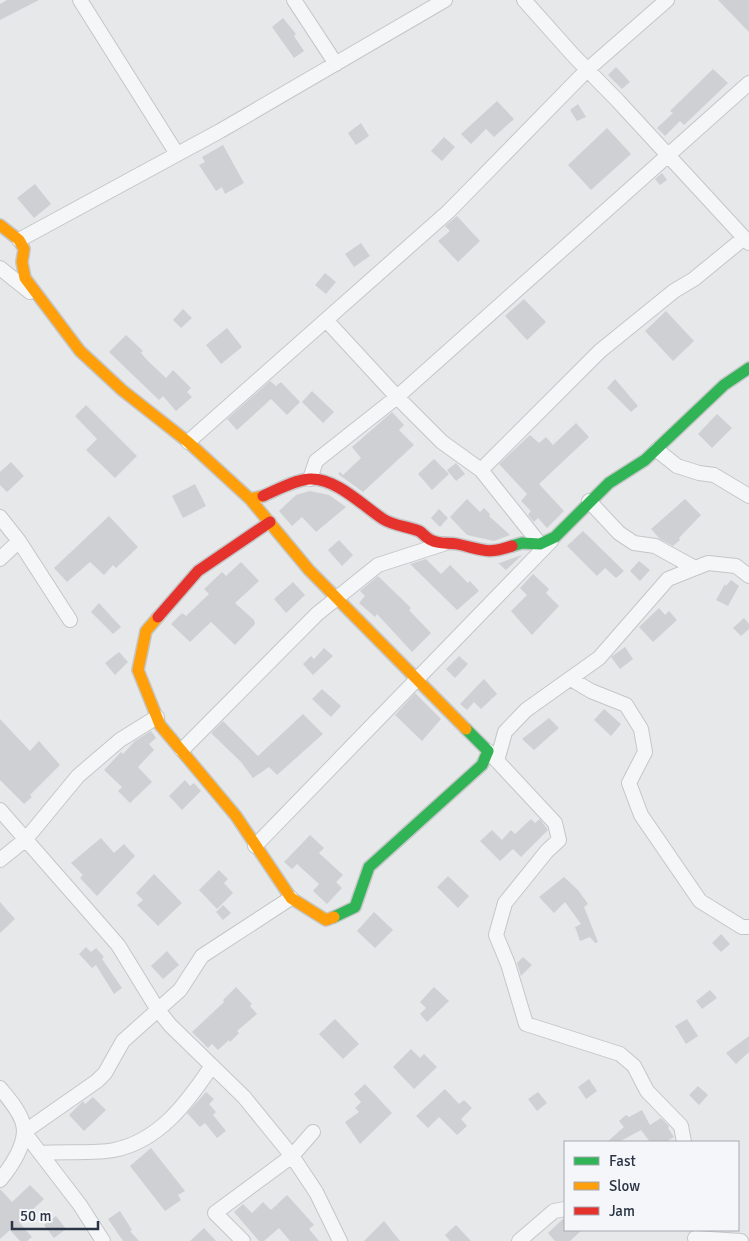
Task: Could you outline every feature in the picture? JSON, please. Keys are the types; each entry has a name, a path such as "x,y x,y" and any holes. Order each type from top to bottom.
{"street":[{"path":"80,0 177,154"},
{"path":"294,0 336,64"},
{"path":"20,240 177,154 445,0"},
{"path":"480,470 600,351 674,291 694,279 746,241 524,0"},
{"path":"188,442 449,211 587,70 667,0"},
{"path":"310,480 316,461 397,397 749,83"},
{"path":"0,225 20,240 24,249 22,262 25,278 80,351 96,367 188,442 250,499 309,570 492,756 555,823 559,840 547,851 505,903 496,935 508,964 526,1024 620,1054 634,1066 647,1091 681,1126 684,1141"},
{"path":"0,268 46,305"},
{"path":"326,320 397,397 442,442 480,470 540,544"},
{"path":"256,846 589,501 609,483 657,450 724,385 749,368"},
{"path":"657,450 677,466 698,473 714,475 749,496"},
{"path":"250,499 258,499 282,488 310,480 334,486 385,520 400,527 419,531 430,540 443,544"},
{"path":"589,501 619,533 634,544 654,546 695,568"},
{"path":"0,518 19,541 70,620"},
{"path":"270,522 198,571 146,631 138,670 160,724 236,816 291,898 326,920 355,907 370,867 482,765 488,756 492,756 505,732 526,710 599,658 668,579 708,563 736,566 749,576"},
{"path":"182,750 316,614 378,565 443,544 455,543 479,550 495,552 522,543 540,544 555,537"},
{"path":"0,559 19,541"},
{"path":"571,679 591,691 626,705 641,729 645,752 629,783 640,815 700,901 742,927 749,927"},
{"path":"0,860 26,839 78,776 120,740 157,717"},
{"path":"0,810 118,945 158,1010 182,1039 244,1097 292,1156 316,1192 340,1241"},
{"path":"24,1132 97,1081 105,1073 123,1041 180,990 202,956 291,898"},
{"path":"40,1153 113,1150 138,1143 161,1127 177,1112 211,1067"},
{"path":"0,1088 18,1113 23,1123 24,1132 9,1169 0,1180"},
{"path":"24,1132 80,1205 104,1241"},
{"path":"243,1241 215,1213 292,1156 307,1136 313,1132"},
{"path":"519,1241 554,1211 564,1209"},
{"path":"693,1236 741,1241"}],"building":[{"path":"7,0 39,0 0,20 0,4"},
{"path":"718,0 749,0 749,32"},
{"path":"283,18 296,34 294,36 304,51 294,58 272,27"},
{"path":"616,67 630,82 622,89 608,75"},
{"path":"713,69 728,83 684,125 680,121 665,136 657,128 673,113 670,111"},
{"path":"497,101 514,119 494,137 486,129 471,144 461,134"},
{"path":"578,104 586,117 577,121 570,110"},
{"path":"361,123 369,136 356,145 348,133"},
{"path":"607,128 631,154 591,190 568,165"},
{"path":"444,137 455,147 442,161 431,151"},
{"path":"223,145 244,183 225,194 222,187 216,191 199,165 205,162 202,157"},
{"path":"662,173 667,180 660,185 655,179"},
{"path":"35,184 51,204 34,218 17,198"},
{"path":"457,216 480,241 458,262 438,241 450,231 445,226"},
{"path":"361,243 370,256 354,267 345,254"},
{"path":"325,273 336,282 326,294 315,285"},
{"path":"524,299 546,322 527,340 505,316"},
{"path":"183,309 192,318 181,328 173,320"},
{"path":"666,311 694,341 673,361 645,331"},
{"path":"227,328 242,347 221,364 206,345"},
{"path":"126,335 143,351 141,353 147,360 166,378 173,370 191,388 187,392 192,397 176,411 163,396 159,400 109,352"},
{"path":"615,379 638,406 631,412 607,388"},
{"path":"270,381 276,386 281,382 300,402 287,415 271,399 237,430 227,419"},
{"path":"312,391 334,412 323,423 302,402"},
{"path":"86,405 137,456 115,478 86,450 97,439 75,416"},
{"path":"392,412 404,425 399,430 414,445 363,492 338,474 340,472 343,475 361,458 352,447"},
{"path":"717,414 732,428 712,448 698,434"},
{"path":"576,423 589,437 539,484 564,511 547,528 538,518 534,522 528,515 531,511 521,501 527,494 499,464 530,435 539,443 546,437 553,445"},
{"path":"434,459 449,474 432,490 418,474"},
{"path":"11,462 24,476 7,492 0,485 0,472"},
{"path":"456,463 465,474 456,481 447,470"},
{"path":"195,484 206,506 183,518 172,496"},
{"path":"310,491 329,495 346,507 316,532 302,517 292,526 279,511 296,495"},
{"path":"467,499 480,512 484,508 490,514 489,516 510,535 494,541 467,535 450,517"},
{"path":"685,499 701,515 673,546 660,539 651,529"},
{"path":"439,509 448,518 440,527 431,518"},
{"path":"109,516 138,547 116,568 113,565 104,575 90,562 67,582 54,568"},
{"path":"583,531 624,571 616,578 605,568 597,576 567,546"},
{"path":"339,540 353,555 342,566 328,550"},
{"path":"522,555 506,570 498,563 499,563"},
{"path":"426,559 441,574 450,565 479,591 457,610 410,564"},
{"path":"639,561 650,570 640,581 630,571"},
{"path":"241,562 259,581 235,603 254,620 255,624 235,645 211,622 190,642 171,624 182,613 186,616 209,594 204,589 222,572 226,576"},
{"path":"533,574 549,589 546,593 559,606 532,635 511,611 527,595 520,588"},
{"path":"378,576 411,608 409,610 431,633 412,652 377,614 375,617 359,603 365,596 360,591"},
{"path":"731,580 739,586 728,606 716,600 725,584 726,586"},
{"path":"293,582 305,595 286,613 274,599"},
{"path":"99,603 121,627 113,634 91,612"},
{"path":"659,608 665,615 669,611 677,620 653,642 639,627"},
{"path":"744,618 749,624 749,629 741,636 733,628"},
{"path":"625,647 633,659 620,669 611,657"},
{"path":"324,648 333,656 313,675 303,664 311,656 314,659"},
{"path":"119,652 128,662 115,675 105,663"},
{"path":"459,656 468,664 455,678 446,669"},
{"path":"484,679 497,694 481,709 474,702 467,710 460,704"},
{"path":"322,689 341,706 331,717 312,699"},
{"path":"415,693 441,719 422,741 395,715"},
{"path":"604,709 621,724 611,736 594,720"},
{"path":"303,714 323,734 277,775 269,767 253,778 241,762 211,733 223,721 258,756"},
{"path":"549,718 559,728 534,750 522,739"},
{"path":"0,719 30,751 39,741 60,765 30,795 32,797 24,804 0,780"},
{"path":"151,731 156,738 149,744 154,750 138,767 152,782 130,803 118,791 122,787 104,770 121,752 123,754 135,741"},
{"path":"185,780 190,786 194,783 201,791 182,810 169,796"},
{"path":"531,819 535,823 540,819 548,830 521,857 513,849 500,861 480,841 492,830 502,840 511,830 515,834"},
{"path":"310,835 324,848 319,853 343,875 336,882 342,888 327,904 313,891 319,884 297,864 292,869 284,862"},
{"path":"101,838 114,853 124,844 135,856 97,896 80,878 83,875 71,863"},
{"path":"219,870 228,879 224,883 233,893 217,909 199,890"},
{"path":"154,874 182,903 158,926 137,905 143,900 136,893"},
{"path":"448,876 469,896 458,908 437,887"},
{"path":"564,877 578,890 588,904 584,907 598,942 595,943 590,937 580,941 575,927 581,924 565,902 554,913 539,897"},
{"path":"0,902 15,919 0,933"},
{"path":"223,905 231,913 223,920 216,912"},
{"path":"374,912 393,930 375,948 357,931"},
{"path":"721,934 730,944 721,952 712,943"},
{"path":"86,947 91,952 96,948 104,957 102,959 122,988 114,994 96,965 92,968 79,954"},
{"path":"167,951 179,965 163,979 151,966"},
{"path":"523,957 532,965 521,976 517,963"},
{"path":"236,987 252,1004 250,1006 257,1014 237,1031 239,1033 230,1042 229,1040 218,1050 212,1044 208,1048 192,1032 224,1002 223,1000"},
{"path":"434,987 449,1001 427,1022 420,1014 426,1008 420,1002"},
{"path":"710,990 717,998 702,1009 696,1001"},
{"path":"335,1019 359,1044 343,1059 319,1034"},
{"path":"687,1019 698,1036 686,1044 675,1026"},
{"path":"749,1036 749,1052 736,1064 726,1053"},
{"path":"411,1049 420,1058 424,1054 437,1067 414,1089 393,1067"},
{"path":"589,1079 597,1091 586,1099 578,1087"},
{"path":"365,1084 392,1113 360,1144 345,1122 359,1112 355,1108 361,1102 354,1094"},
{"path":"698,1086 708,1095 699,1105 689,1095"},
{"path":"445,1089 459,1104 464,1100 472,1108 461,1119 467,1126 457,1135 439,1117 428,1128 416,1116"},
{"path":"206,1092 214,1099 209,1104 216,1112 213,1115 226,1131 217,1138 205,1123 200,1127 187,1113"},
{"path":"538,1092 547,1103 537,1111 528,1099"},
{"path":"93,1097 106,1110 84,1131 69,1115 83,1101 85,1104"},
{"path":"642,1110 650,1125 661,1118 669,1126 668,1128 674,1137 668,1141 649,1141 641,1130 621,1141 608,1141 624,1127 619,1121 626,1115 629,1117"},
{"path":"151,1148 185,1191 178,1195 181,1200 165,1211 130,1166"},
{"path":"30,1185 44,1199 19,1222 32,1237 27,1241 20,1241 10,1230 0,1239 0,1189 12,1202"},
{"path":"287,1195 314,1225 309,1229 319,1241 290,1241 279,1228 264,1241 259,1241 234,1212 243,1204 252,1213 263,1202 271,1210"},
{"path":"120,1211 132,1230 130,1231 139,1241 123,1241 108,1219"},
{"path":"56,1216 66,1229 54,1238 44,1225"},
{"path":"564,1218 564,1231 581,1231 570,1241 555,1241 548,1233"},
{"path":"384,1221 400,1241 364,1241"},
{"path":"456,1225 471,1241 450,1241 445,1235"},
{"path":"204,1228 216,1241 190,1241"}],"traffic: fast":[{"path":"512,546 522,543 540,544 555,537 609,483 645,460 724,385 749,368"},
{"path":"334,917 355,907 369,867 482,765 488,751 466,729"}],"traffic: slow":[{"path":"0,225 19,240 24,249 22,262 25,278 80,351 122,390 188,442 250,499 263,496"},
{"path":"250,499 309,570 466,729"},
{"path":"158,617 146,631 138,670 160,725 236,816 291,898 326,920 334,917"}],"traffic: jam":[{"path":"263,496 298,481 320,480 348,493 383,519 396,525 419,531 434,542 457,544 490,551 512,546"},
{"path":"158,617 198,571 270,522"}]}
